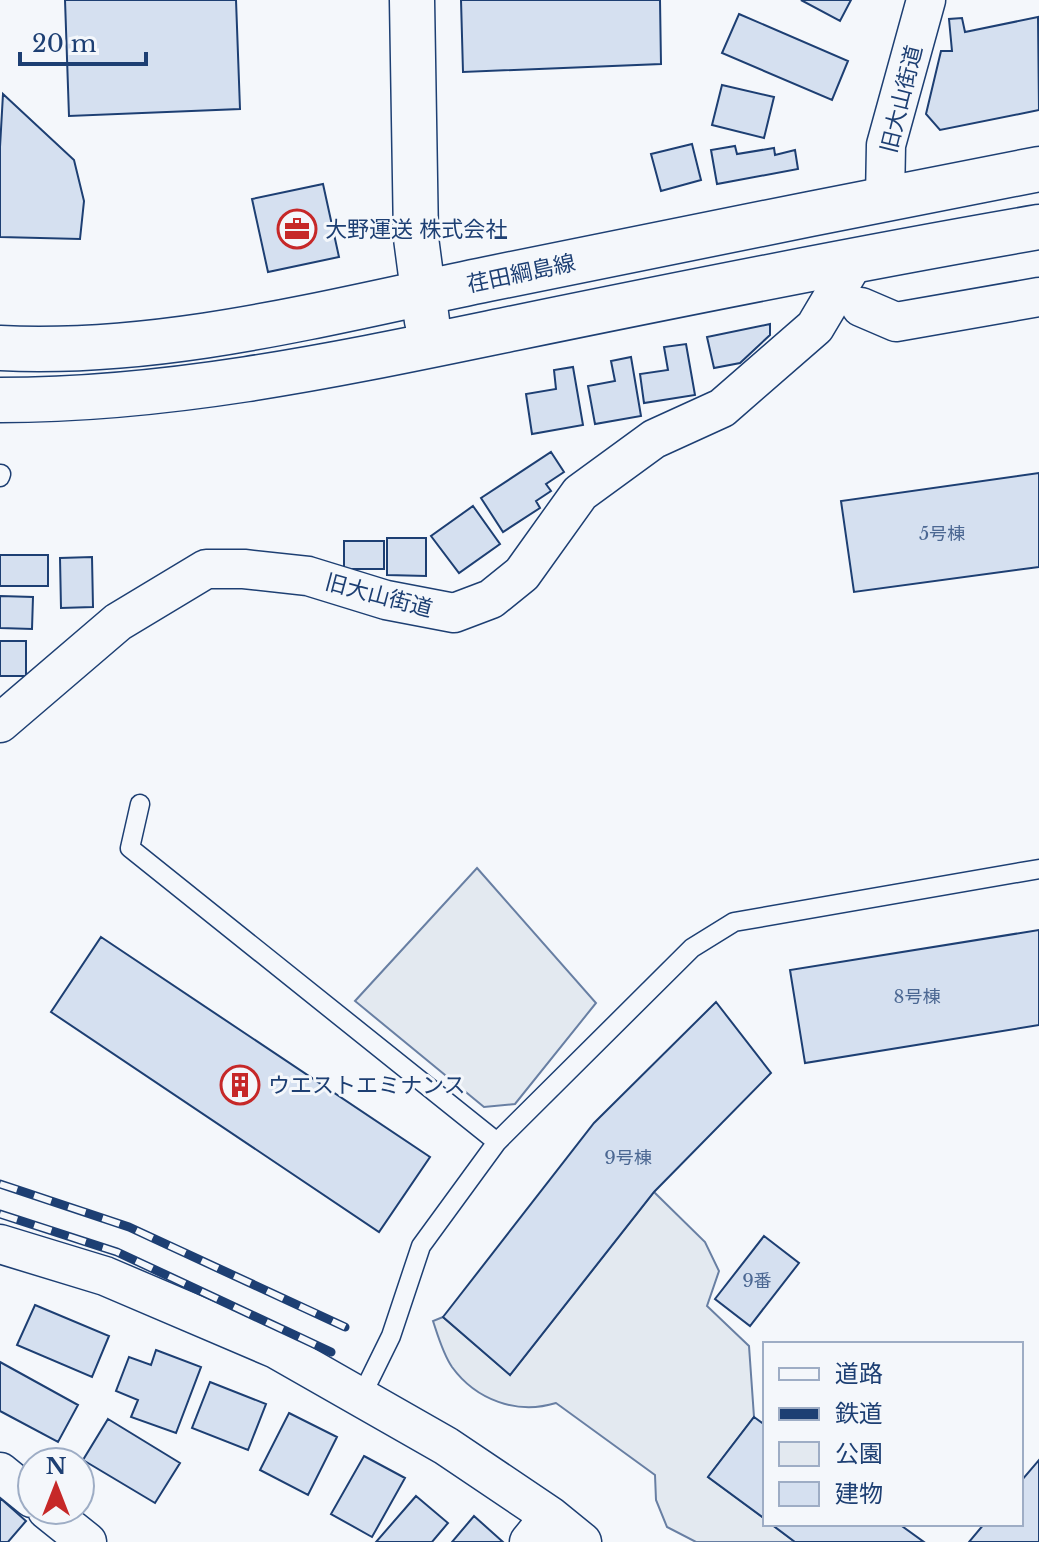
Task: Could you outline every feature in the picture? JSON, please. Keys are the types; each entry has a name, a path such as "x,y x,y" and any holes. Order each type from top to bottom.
{"main road":[{"path":"412,0 416,238 431,347"},
{"name":"荏田綱島線","path":"0,348 53,351 236,333 1039,169"},
{"path":"0,400 95,397 201,388 431,347 856,258 1039,227"}],"street":[{"name":"旧大山街道","path":"885,199 886,145 926,0"},
{"name":"旧大山街道","path":"0,723 118,622 206,569 244,569 308,576 386,600 454,613 491,599 522,574 580,493 654,439 722,408 815,327 856,258"},
{"path":"861,307 896,322 1039,297"},
{"path":"0,1244 105,1276 276,1349 446,1446 539,1529 582,1542"},
{"path":"0,1472 16,1485"},
{"path":"67,1526 87,1542"}],"lane":[{"path":"140,804 130,848 497,1142"},
{"path":"361,1397 391,1336 421,1246 497,1142 692,948 734,922 1039,869"}],"green space":[{"path":"477,868 596,1003 515,1104 484,1107 355,1001"},
{"path":"654,1192 705,1242 719,1271 707,1306 749,1346 754,1417 708,1477 763,1518 763,1526 774,1526 795,1542 696,1542 667,1527 656,1500 655,1475 556,1403 512,1406 473,1388 452,1367 433,1321 443,1317 510,1375"}],"building":[{"path":"65,0 236,0 240,109 69,116"},
{"path":"461,0 660,0 661,64 463,72"},
{"path":"801,0 851,0 840,21"},
{"path":"739,14 848,61 832,100 722,53"},
{"path":"1038,17 1039,110 940,130 926,114 941,51 952,51 949,19 962,18 965,32"},
{"path":"722,85 774,97 764,138 712,125"},
{"path":"3,94 74,160 84,201 80,239 0,237"},
{"path":"692,144 701,180 661,191 651,154"},
{"path":"735,146 737,154 774,148 775,155 795,150 798,169 717,184 711,150"},
{"path":"323,184 339,257 268,272 252,199"},
{"path":"770,324 770,335 740,363 714,368 707,337"},
{"path":"686,344 695,395 644,403 640,374 668,370 664,347"},
{"path":"631,357 641,416 595,424 588,386 615,381 611,361"},
{"path":"573,367 583,425 532,434 526,394 556,389 554,370"},
{"path":"551,452 564,472 546,484 551,491 536,501 540,508 503,532 481,498"},
{"path":"1039,473 1039,567 854,592 841,501"},
{"path":"473,506 500,544 459,573 431,536"},
{"path":"387,538 426,538 426,576 387,575"},
{"path":"344,541 384,541 384,569 344,569"},
{"path":"0,555 48,555 48,586 0,586"},
{"path":"92,557 93,607 61,608 60,558"},
{"path":"0,596 33,597 32,629 0,628"},
{"path":"0,641 26,641 26,676 0,676"},
{"path":"1039,930 1039,1025 805,1063 790,970"},
{"name":"ウエストエミナンス","path":"101,937 430,1157 379,1232 51,1012"},
{"path":"716,1002 771,1073 654,1192 510,1375 443,1317 594,1123"},
{"path":"764,1236 799,1263 750,1326 715,1299"},
{"path":"35,1305 109,1336 92,1377 17,1345"},
{"path":"156,1350 201,1367 176,1433 131,1417 138,1400 116,1391 129,1357 151,1365"},
{"path":"0,1362 78,1405 58,1442 0,1411"},
{"path":"210,1382 266,1404 248,1450 192,1428"},
{"path":"289,1413 337,1437 308,1495 260,1470"},
{"path":"754,1417 763,1424 763,1518 708,1477"},
{"path":"108,1419 180,1463 155,1503 96,1468 96,1446 92,1446"},
{"path":"364,1456 405,1478 372,1537 331,1514"},
{"path":"1039,1460 1039,1542 969,1542 982,1526 1023,1526 1023,1479"},
{"path":"416,1496 448,1523 432,1542 376,1542"},
{"path":"0,1498 16,1512 16,1526 22,1526 8,1542 0,1542"},
{"path":"474,1516 503,1542 452,1542"},
{"path":"774,1526 902,1526 924,1542 795,1542"}],"railway":[{"path":"0,1184 129,1227 345,1327"},
{"path":"0,1214 117,1252 331,1352"}],"place":[{"name":"大野運送 株式会社","path":"297,229"},
{"name":"ウエストエミナンス","path":"240,1085"}]}
